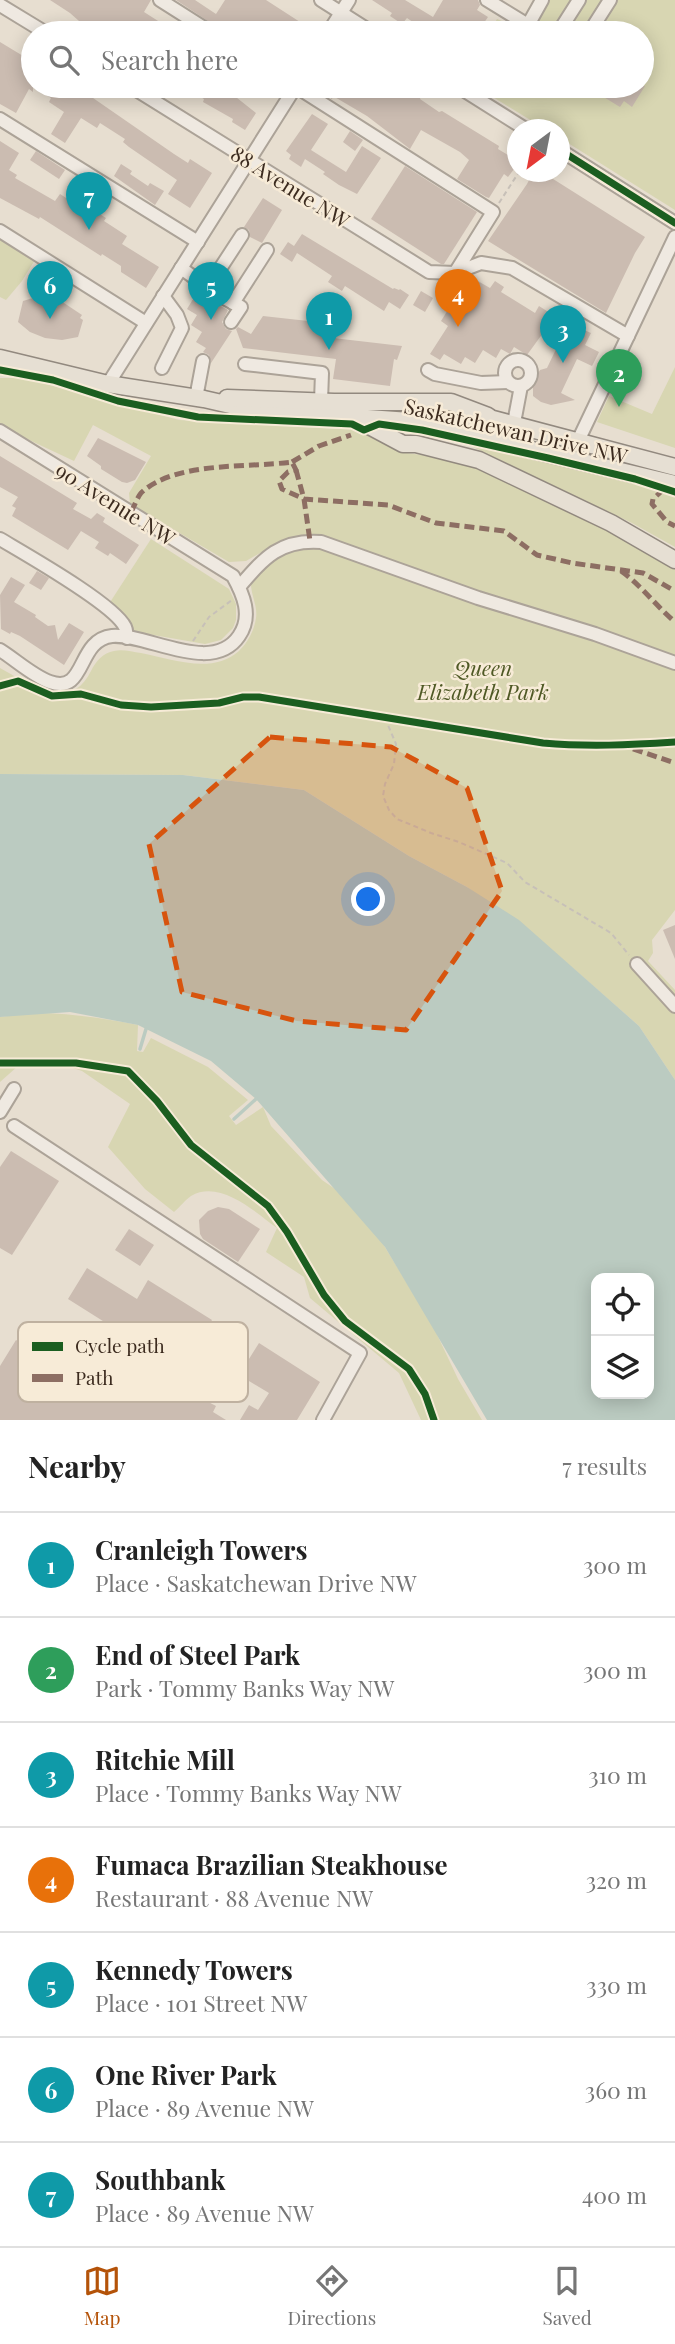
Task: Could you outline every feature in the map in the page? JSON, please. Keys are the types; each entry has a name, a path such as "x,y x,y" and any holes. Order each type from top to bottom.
{"main road":[{"name":"Saskatchewan Drive NW","path":"0,358 108,384 200,398 252,410 410,421 675,484"},
{"name":"Saskatchewan Drive NW","path":"200,398 451,402 488,416 675,467"},
{"name":"Saskatchewan Drive NW","path":"410,421 414,416 426,411 488,416"},
{"path":"349,416 403,444 416,444 478,460 611,523 675,560"},
{"path":"410,421 408,435 416,444"}],"street":[{"path":"160,0 193,21"},
{"path":"321,0 354,21"},
{"path":"336,21 349,0"},
{"path":"487,0 521,21"},
{"path":"530,21 542,0"},
{"path":"566,21 579,0"},
{"path":"597,21 610,0"},
{"path":"0,5 26,21"},
{"name":"88 Avenue NW","path":"149,98 429,272 455,272"},
{"path":"108,384 288,98"},
{"path":"314,98 493,212 455,272"},
{"path":"476,98 510,119"},
{"path":"0,119 198,242"},
{"path":"570,157 675,223"},
{"path":"0,231 146,323"},
{"path":"181,268 208,281 242,235"},
{"path":"578,441 675,237"},
{"path":"231,322 241,307 228,300 267,250"},
{"path":"455,272 481,263 512,268 628,336"},
{"path":"162,368 182,328 177,315 163,296"},
{"path":"200,398 203,361"},
{"path":"244,364 323,373 321,401"},
{"path":"428,370 435,374 481,383 514,384 514,423"},
{"name":"90 Avenue NW","path":"0,431 238,585"},
{"path":"0,539 68,579 125,626 127,638"},
{"path":"0,650 46,680 59,684 77,676 85,656 96,643 111,636 187,651 207,653 223,649 237,639 242,631 246,612 238,585 276,549 310,541 321,542 478,598 595,634 675,663"},
{"path":"637,964 675,1006"},
{"path":"0,1112 14,1089"},
{"path":"14,1126 360,1353 323,1420"}],"path":[{"path":"493,212 512,182"},
{"path":"187,651 202,625 238,585"},
{"path":"382,717 398,720"},
{"path":"382,717 397,744 394,764 385,783 383,796 389,810 397,819 507,863 525,882 611,933 637,964"}],"highlighted area":[{"path":"270,737 391,747 467,788 502,891 406,1030 297,1021 182,992 149,844"}],"green space":[{"path":"547,0 675,0 675,210 570,144 570,119 529,119 495,98 654,98 654,21 535,21"},
{"path":"0,238 35,260 6,300 0,297"},
{"path":"675,367 675,448 597,422 609,396 652,414"},
{"name":"Queen Elizabeth Park","path":"0,378 24,378 179,420 358,430 407,453 470,466 575,513 655,553 675,566 675,910 652,940 653,953 648,961 675,990 675,1080 639,1026 574,969 467,887 409,856 304,790 183,775 0,774 0,668 36,688 60,694 72,691 82,684 100,658 114,651 124,650 204,664 228,658 242,648 254,627 256,613 251,581 283,553 281,541 246,561 229,562 130,504 129,493 151,456 93,425 74,461 10,431 0,430"},
{"path":"473,447 525,454 576,466 675,495 675,547 632,523"},
{"path":"151,539 229,589 236,604 236,620 233,628 221,640 205,644 136,632 105,610"},
{"path":"33,1013 86,1016 138,1025 137,1051 143,1052 151,1038 208,1067 248,1100 229,1116 236,1125 263,1107 271,1126 322,1180 341,1193 377,1234 433,1326 458,1379 482,1420 421,1420 399,1373 310,1298 304,1277 266,1252 277,1228 248,1206 225,1194 202,1192 191,1196 174,1212 145,1189 108,1147 130,1104 82,1071 64,1065 18,1066 0,1082 0,1017"}],"shaded area":[{"path":"0,774 183,775 304,790 409,856 467,887 519,920 639,1026 675,1080 675,1420 487,1420 385,1247 256,1099 211,1061 138,1025 70,1012 0,1017"}],"building":[{"path":"50,0 151,0 144,12 158,21 79,21"},
{"path":"176,0 195,0 216,14 225,0 266,0 298,21 208,21"},
{"path":"372,0 405,0 433,17 443,0 478,0 480,5 477,10 488,17 485,21 411,21 407,18 404,21 398,21 390,16 392,13"},
{"path":"0,42 21,55 21,98 24,98 16,113 0,104"},
{"path":"51,98 93,98 188,163 190,159 212,173 190,208 168,194 177,180 100,123 97,128 81,118 65,143 51,134 64,112 49,102"},
{"path":"237,98 256,113 245,130 232,122 233,119 203,102 204,99"},
{"path":"336,98 420,98 439,112 442,111 499,146 498,149 507,154 507,176 504,174 489,198 457,179 469,160 460,152 421,130 410,149 367,116"},
{"path":"605,98 638,98 632,107 624,101 620,107"},
{"path":"312,114 328,124 311,150 346,172 362,146 381,158 357,194 339,185 305,159 301,167 289,159 291,155 286,151"},
{"path":"350,131 363,140 355,151 343,142"},
{"path":"0,141 19,153 9,170 17,175 15,178 55,201 60,194 80,207 82,203 127,236 122,244 159,267 146,288 121,272 121,266 102,254 101,256 40,217 39,219 0,198"},
{"path":"36,151 65,170 59,179 30,160"},
{"path":"121,164 148,186 150,183 164,191 155,205 114,176"},
{"path":"405,166 477,212 444,264 371,219"},
{"path":"558,182 645,237 606,313 488,241 527,184"},
{"path":"263,198 282,210 262,243 250,237 249,230 244,227"},
{"path":"302,234 393,289 400,289 409,295 400,309 389,302 384,311 345,286 342,291 328,282 332,276 297,253 292,262 280,254 288,242 294,246"},
{"path":"476,280 490,288 495,281 504,287 501,292 535,313 539,306 561,320 591,333 585,345 599,352 592,366 577,359 561,393 575,400 551,405 533,396 537,375 540,370 547,368 560,341 543,333 527,355 514,347 510,354 501,349 496,358 483,350 475,363 465,357 461,364 444,354 440,360 430,354 448,326 441,321 451,305 458,309"},
{"path":"211,286 224,289 217,293 215,299 228,310 222,322 226,329 232,331 211,363 209,355 203,352 206,348 196,342 202,332 191,325 197,315 187,309 198,291 206,292"},
{"path":"421,291 433,298 425,312 413,305"},
{"path":"36,297 58,299 82,315 78,337 62,340 45,338 30,332 18,322 23,301"},
{"path":"263,316 335,324 333,338 402,346 397,360 394,359 390,386 333,379 336,359 243,348 236,329 238,327 251,334"},
{"path":"98,438 146,462 135,480 122,482 87,456"},
{"path":"0,456 77,503 73,509 91,519 97,513 105,518 103,522 139,545 126,564 110,553 108,556 95,548 99,542 81,531 68,550 12,516 16,508 12,506 18,497 0,487"},
{"path":"37,571 49,578 41,590 29,583"},
{"path":"11,577 25,585 14,602 48,626 55,625 58,640 69,623 84,632 64,665 20,636 1,629 0,595"},
{"path":"675,925 675,959 663,930"},
{"path":"11,1151 59,1181 12,1255 0,1248 0,1167"},
{"path":"218,1207 229,1209 260,1229 238,1262 203,1239 200,1234 199,1220 208,1211"},
{"path":"129,1229 154,1245 140,1266 115,1250"},
{"path":"87,1268 137,1299 148,1280 212,1320 104,1322 68,1299"},
{"path":"16,1340 18,1402 208,1402 216,1406 213,1412 226,1420 0,1420 0,1366"},
{"path":"259,1343 320,1382 297,1420 240,1420 249,1405 258,1410 269,1393 248,1380 248,1361"}],"waterway":[{"path":"140,1049 146,1029"},
{"path":"234,1119 256,1099"}],"tunnel":[{"path":"203,284 224,298"}],"marked path":[{"path":"292,462 319,446 351,435"},
{"path":"131,512 141,493 155,483 173,476 213,468 292,462 296,470 288,472 279,481 282,489 304,499 388,505 436,523 504,531 537,555 643,573 675,591"},
{"path":"296,470 304,499 310,541"},
{"path":"664,489 653,499 652,504 667,522 675,526"},
{"path":"621,571 675,622"},
{"path":"633,749 675,763"}],"cycle path":[{"path":"570,156 675,223"},
{"path":"0,370 53,380 118,401 198,417 352,424 364,430 379,424 422,430 635,479 675,492"},
{"path":"0,686 18,681 52,696 81,694 121,705 151,707 219,703 243,697 259,697 543,743 609,745 675,742"},
{"path":"0,1063 76,1063 128,1071 157,1101 191,1145 268,1206 287,1232 324,1295 345,1321 409,1369 425,1394 434,1420"}],"place":[{"name":"Southbank","path":"89,230"},
{"name":"One River Park","path":"50,319"},
{"name":"Kennedy Towers","path":"211,320"},
{"name":"Fumaca Brazilian Steakhouse","path":"458,327"},
{"name":"Cranleigh Towers","path":"329,350"},
{"name":"Ritchie Mill","path":"563,363"},
{"name":"End of Steel Park","path":"619,407"}]}
